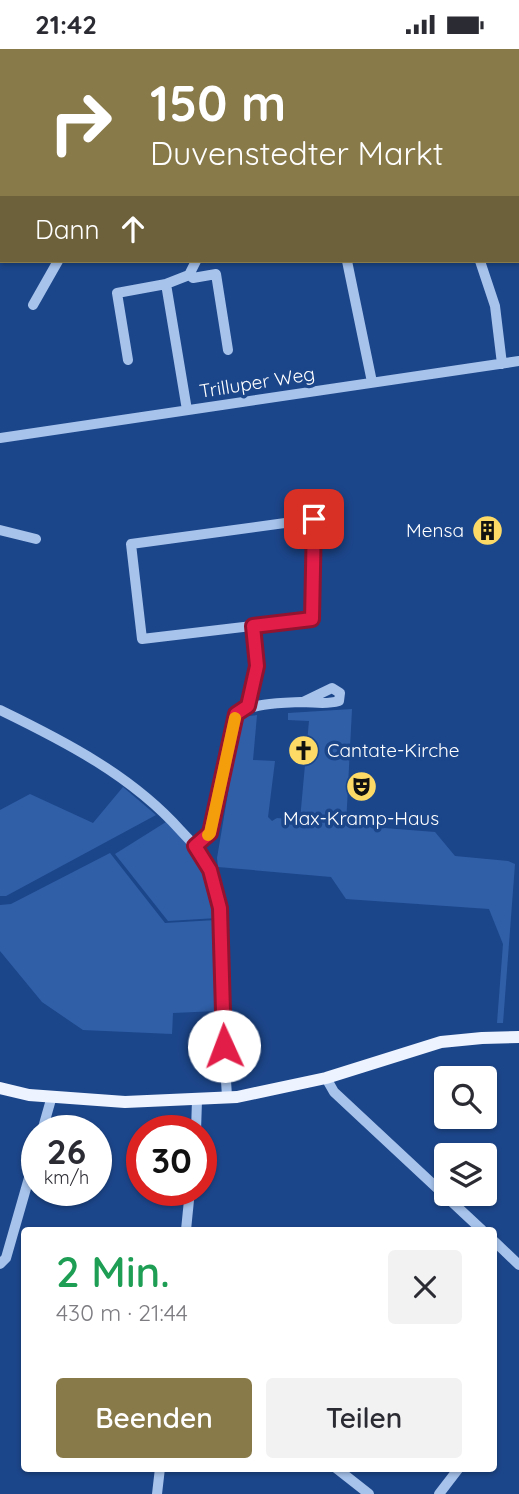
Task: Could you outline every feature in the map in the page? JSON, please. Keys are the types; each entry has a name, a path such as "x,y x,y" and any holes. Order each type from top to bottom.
{"main road":[{"path":"0,1088 52,1097 125,1102 227,1098 326,1078 441,1042 519,1037"}],"street":[{"path":"33,305 57,263"},
{"path":"128,360 117,293 166,284 188,275 195,263"},
{"path":"347,263 372,381"},
{"path":"482,263 495,306 502,363"},
{"path":"188,275 193,278 216,274 228,350"},
{"path":"166,284 187,410"},
{"name":"Trilluper Weg","path":"0,438 519,361"},
{"path":"314,519 312,619 253,626 142,639 131,544 314,519"},
{"path":"0,530 36,539"},
{"path":"248,706 257,666 253,626"},
{"path":"195,846 210,833 236,714 248,706 303,702"},
{"path":"0,710 78,749 140,792 167,815 195,846 210,870 220,908 222,1024 227,1098"},
{"path":"326,1078 334,1091 479,1227"},
{"path":"47,1115 52,1097"},
{"path":"197,1100 197,1115"},
{"path":"0,1264 4,1262 5,1245 21,1198"},
{"path":"186,1227 188,1206"},
{"path":"497,1244 519,1265"},
{"path":"157,1494 160,1472"},
{"path":"341,1472 369,1494"},
{"path":"439,1494 456,1472"}],"shaded area":[{"path":"352,709 346,825 435,832 455,856 515,864 503,1023 497,1023 503,944 489,909 346,899 331,877 218,867 217,858 241,717 257,715 253,760 275,761 268,817 272,821 277,818 300,820 309,721 288,720 288,713"},
{"path":"123,787 156,815 6,896 0,896 0,810 30,794 93,823"},
{"path":"166,822 195,853 202,865 213,890 217,918 168,921 115,854"},
{"path":"110,853 165,923 216,920 217,1011 173,1013 172,1034 83,1030 42,1002 0,951 0,905 11,904"}],"slow traffic":[{"path":"208,835 235,718"}],"place":[{"name":"Mensa","path":"487,530"},
{"name":"Cantate-Kirche","path":"304,750"},
{"name":"Max-Kramp-Haus","path":"361,787"}],"route":[{"path":"224,1046 220,908 210,870 195,846 210,833 236,714 248,706 257,666 253,626 312,619 314,519"}]}
